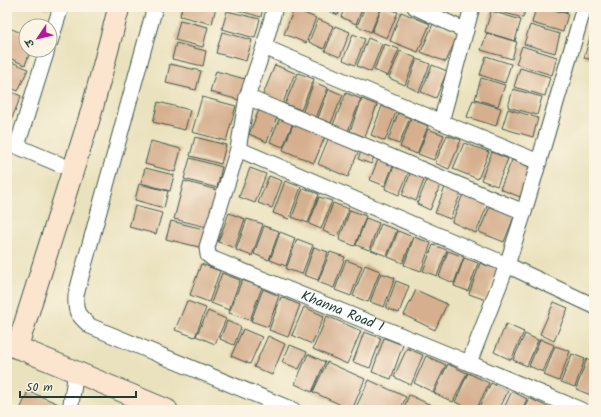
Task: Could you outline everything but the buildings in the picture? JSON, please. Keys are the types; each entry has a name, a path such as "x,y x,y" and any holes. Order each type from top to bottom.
{"street":[{"path":"58,18 61,7"},
{"path":"119,7 91,113 73,170 12,346 167,410"},
{"path":"154,7 76,295 75,308 80,318 90,326 293,410"},
{"path":"275,7 264,47 247,96 238,149 507,265 594,306"},
{"path":"415,7 466,31"},
{"path":"441,122 472,7"},
{"path":"469,363 507,265 539,162 584,7"},
{"path":"264,47 539,162"},
{"path":"45,58 12,144 73,170"},
{"path":"247,96 524,212"},
{"name":"Khanna Road 1","path":"238,149 207,247 208,255 213,259 581,410"},
{"path":"70,410 76,372"}]}
